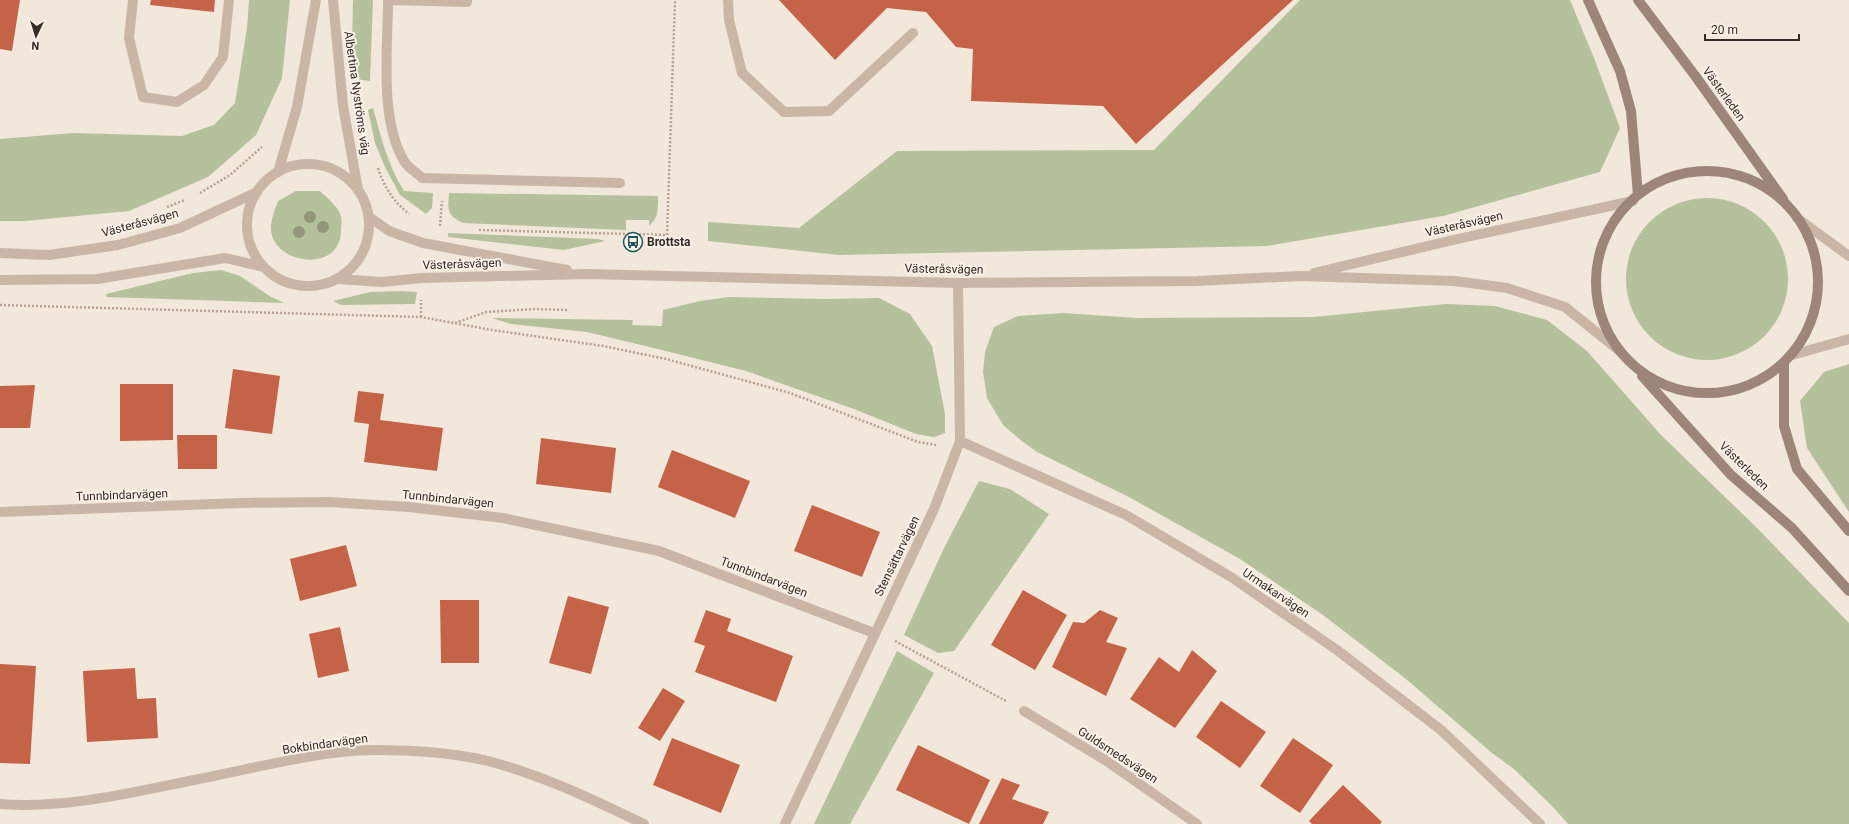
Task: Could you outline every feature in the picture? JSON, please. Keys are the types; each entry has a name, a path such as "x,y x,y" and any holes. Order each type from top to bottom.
{"main road":[{"path":"1588,0 1620,71 1631,111 1636,198"},
{"name":"Västerleden","path":"1623,354 1652,379 1675,389 1709,393 1737,390 1769,376 1792,355 1798,347 1813,318 1819,287 1816,256 1806,230 1696,77 1638,0"},
{"path":"1623,354 1606,328 1598,302 1596,278 1600,251 1614,221 1636,198 1663,180 1693,172 1717,171 1749,179 1788,205"},
{"name":"Västerleden","path":"1623,354 1731,475 1792,528 1849,590"},
{"path":"1784,363 1784,426 1796,468 1849,531"}],"street":[{"path":"133,0 129,38 143,97 177,102 204,85 223,58 229,0"},
{"path":"278,172 298,107 316,0"},
{"name":"Albertina Nyströms väg","path":"333,0 343,106 358,190"},
{"path":"388,0 387,87 390,125 404,162 422,178 620,183"},
{"path":"392,0 467,2 467,0"},
{"path":"728,0 729,20 742,73 784,112 829,111 913,34"},
{"path":"0,280 97,279 225,258 264,267 286,281 299,284 313,285 338,279 348,274 364,251 369,233 368,216 358,190 338,172 320,164 309,162 286,167 265,180 252,202 247,225 252,248 264,267"},
{"name":"Västeråsvägen","path":"0,253 49,255 118,245 180,228 257,192"},
{"name":"Västeråsvägen","path":"1300,276 1636,198"},
{"name":"Västeråsvägen","path":"368,216 390,231 423,243 587,274"},
{"path":"1797,218 1849,256"},
{"name":"Västeråsvägen","path":"338,279 382,282 422,278 587,274 958,283 1197,280 1300,276 1455,281 1507,288 1565,307 1623,354"},
{"name":"Stensättarvägen","path":"785,824 874,633 934,509 960,441 958,283"},
{"path":"1792,355 1849,339"},
{"name":"Urmakarvägen","path":"960,441 1126,515 1231,577 1337,650 1441,730 1540,824"},
{"name":"Tunnbindarvägen","path":"0,512 241,503 329,502 409,507 503,518 659,551 874,633"},
{"name":"Guldsmedsvägen","path":"1024,711 1104,760 1197,824"},
{"name":"Bokbindarvägen","path":"0,804 24,806 72,802 136,792 319,756 381,750 422,752 483,760 540,777 644,824"}],"path":[{"path":"475,230 667,235 674,0"},
{"path":"198,194 230,175 264,145"},
{"path":"160,210 192,197"},
{"path":"440,226 447,227"},
{"path":"0,305 421,317 603,346 666,359 790,393 918,442 937,445 960,441"},
{"path":"454,323 486,312 535,309 567,310"},
{"path":"874,633 900,642 1024,711"}],"green space":[{"path":"249,0 290,0 282,78 256,135 208,177 129,211 25,221 0,221 0,139 73,133 182,136 214,125 235,103 247,28"},
{"path":"353,0 373,0 370,81 361,80 354,70 352,49"},
{"path":"1300,0 1570,0 1594,58 1620,128 1600,172 1443,216 1267,246 839,255 708,241 708,222 799,228 897,151 1154,150"},
{"path":"373,108 389,161 404,191 433,193 432,208 426,214 400,195 385,167 375,143 368,110"},
{"path":"296,191 320,191 340,213 341,232 337,246 329,255 317,259 304,259 291,256 280,248 273,238 271,225 278,201"},
{"path":"449,193 658,196 658,209 655,220 649,226 649,220 626,220 626,230 463,223 457,220 449,211"},
{"path":"1699,198 1715,198 1731,201 1745,207 1765,221 1775,234 1785,255 1788,279 1785,303 1775,324 1765,337 1752,347 1731,357 1715,360 1699,360 1683,357 1669,351 1655,342 1644,331 1635,317 1629,303 1626,287 1626,271 1629,255 1635,241 1644,227 1655,216 1669,207 1683,201"},
{"path":"448,233 598,239 605,241 564,250 448,237"},
{"path":"221,270 240,276 271,297 285,303 107,297 106,294 193,273"},
{"path":"370,292 417,292 415,304 341,305 333,301"},
{"path":"729,297 825,299 879,298 910,314 932,346 945,414 945,433 934,437 916,434 854,409 746,371 587,332 511,324 492,318 633,320 632,325 662,326 663,310 700,301"},
{"path":"1446,304 1495,306 1547,320 1587,351 1661,435 1757,528 1849,623 1849,824 1568,824 1554,808 1514,769 1492,753 1406,679 1323,615 1240,559 1129,497 1037,452 1003,425 987,398 983,372 985,352 994,327 1018,316 1063,313 1137,318 1313,317"},
{"path":"1849,364 1849,512 1807,448 1800,401 1824,372"},
{"path":"979,481 1010,489 1049,514 954,651 938,653 904,635 945,546"},
{"path":"897,651 934,673 850,824 814,824"}],"building":[{"path":"0,0 20,0 12,51 0,49"},
{"path":"151,0 215,0 214,12 150,5"},
{"path":"779,0 1293,0 1136,144 1103,106 971,101 973,49 956,47 926,12 887,8 835,60"},
{"path":"233,369 280,376 272,434 225,428"},
{"path":"120,384 173,384 173,440 120,441"},
{"path":"35,385 30,428 0,428 0,386"},
{"path":"358,391 384,394 380,420 443,428 437,471 364,462 369,424 354,422"},
{"path":"177,435 217,435 217,469 178,469"},
{"path":"541,438 616,448 611,493 536,484"},
{"path":"672,450 750,481 735,518 658,487"},
{"path":"812,505 880,532 862,577 794,551"},
{"path":"346,545 357,586 300,601 290,559"},
{"path":"1023,590 1067,615 1035,670 991,645"},
{"path":"568,596 609,607 591,674 549,663"},
{"path":"440,600 479,600 479,663 441,663"},
{"path":"706,610 731,619 727,631 793,656 776,702 695,672 705,646 694,642"},
{"path":"1100,610 1118,618 1106,642 1127,648 1106,696 1052,667 1073,622 1084,623"},
{"path":"340,627 349,671 318,678 309,634"},
{"path":"1192,650 1217,671 1175,728 1130,699 1159,657 1179,672"},
{"path":"0,664 36,666 30,764 0,763"},
{"path":"135,668 137,699 156,698 158,738 87,742 83,671"},
{"path":"663,688 685,701 660,741 638,728"},
{"path":"1221,701 1266,732 1240,768 1196,737"},
{"path":"672,738 740,765 721,813 653,785"},
{"path":"1293,738 1333,765 1300,813 1260,786"},
{"path":"918,745 990,780 969,824 896,790"},
{"path":"1002,778 1020,785 1012,799 1049,812 1043,824 979,824"},
{"path":"1343,785 1382,822 1380,824 1312,824 1309,821"}],"place":[{"name":"Brottsta","path":"633,242"}]}
